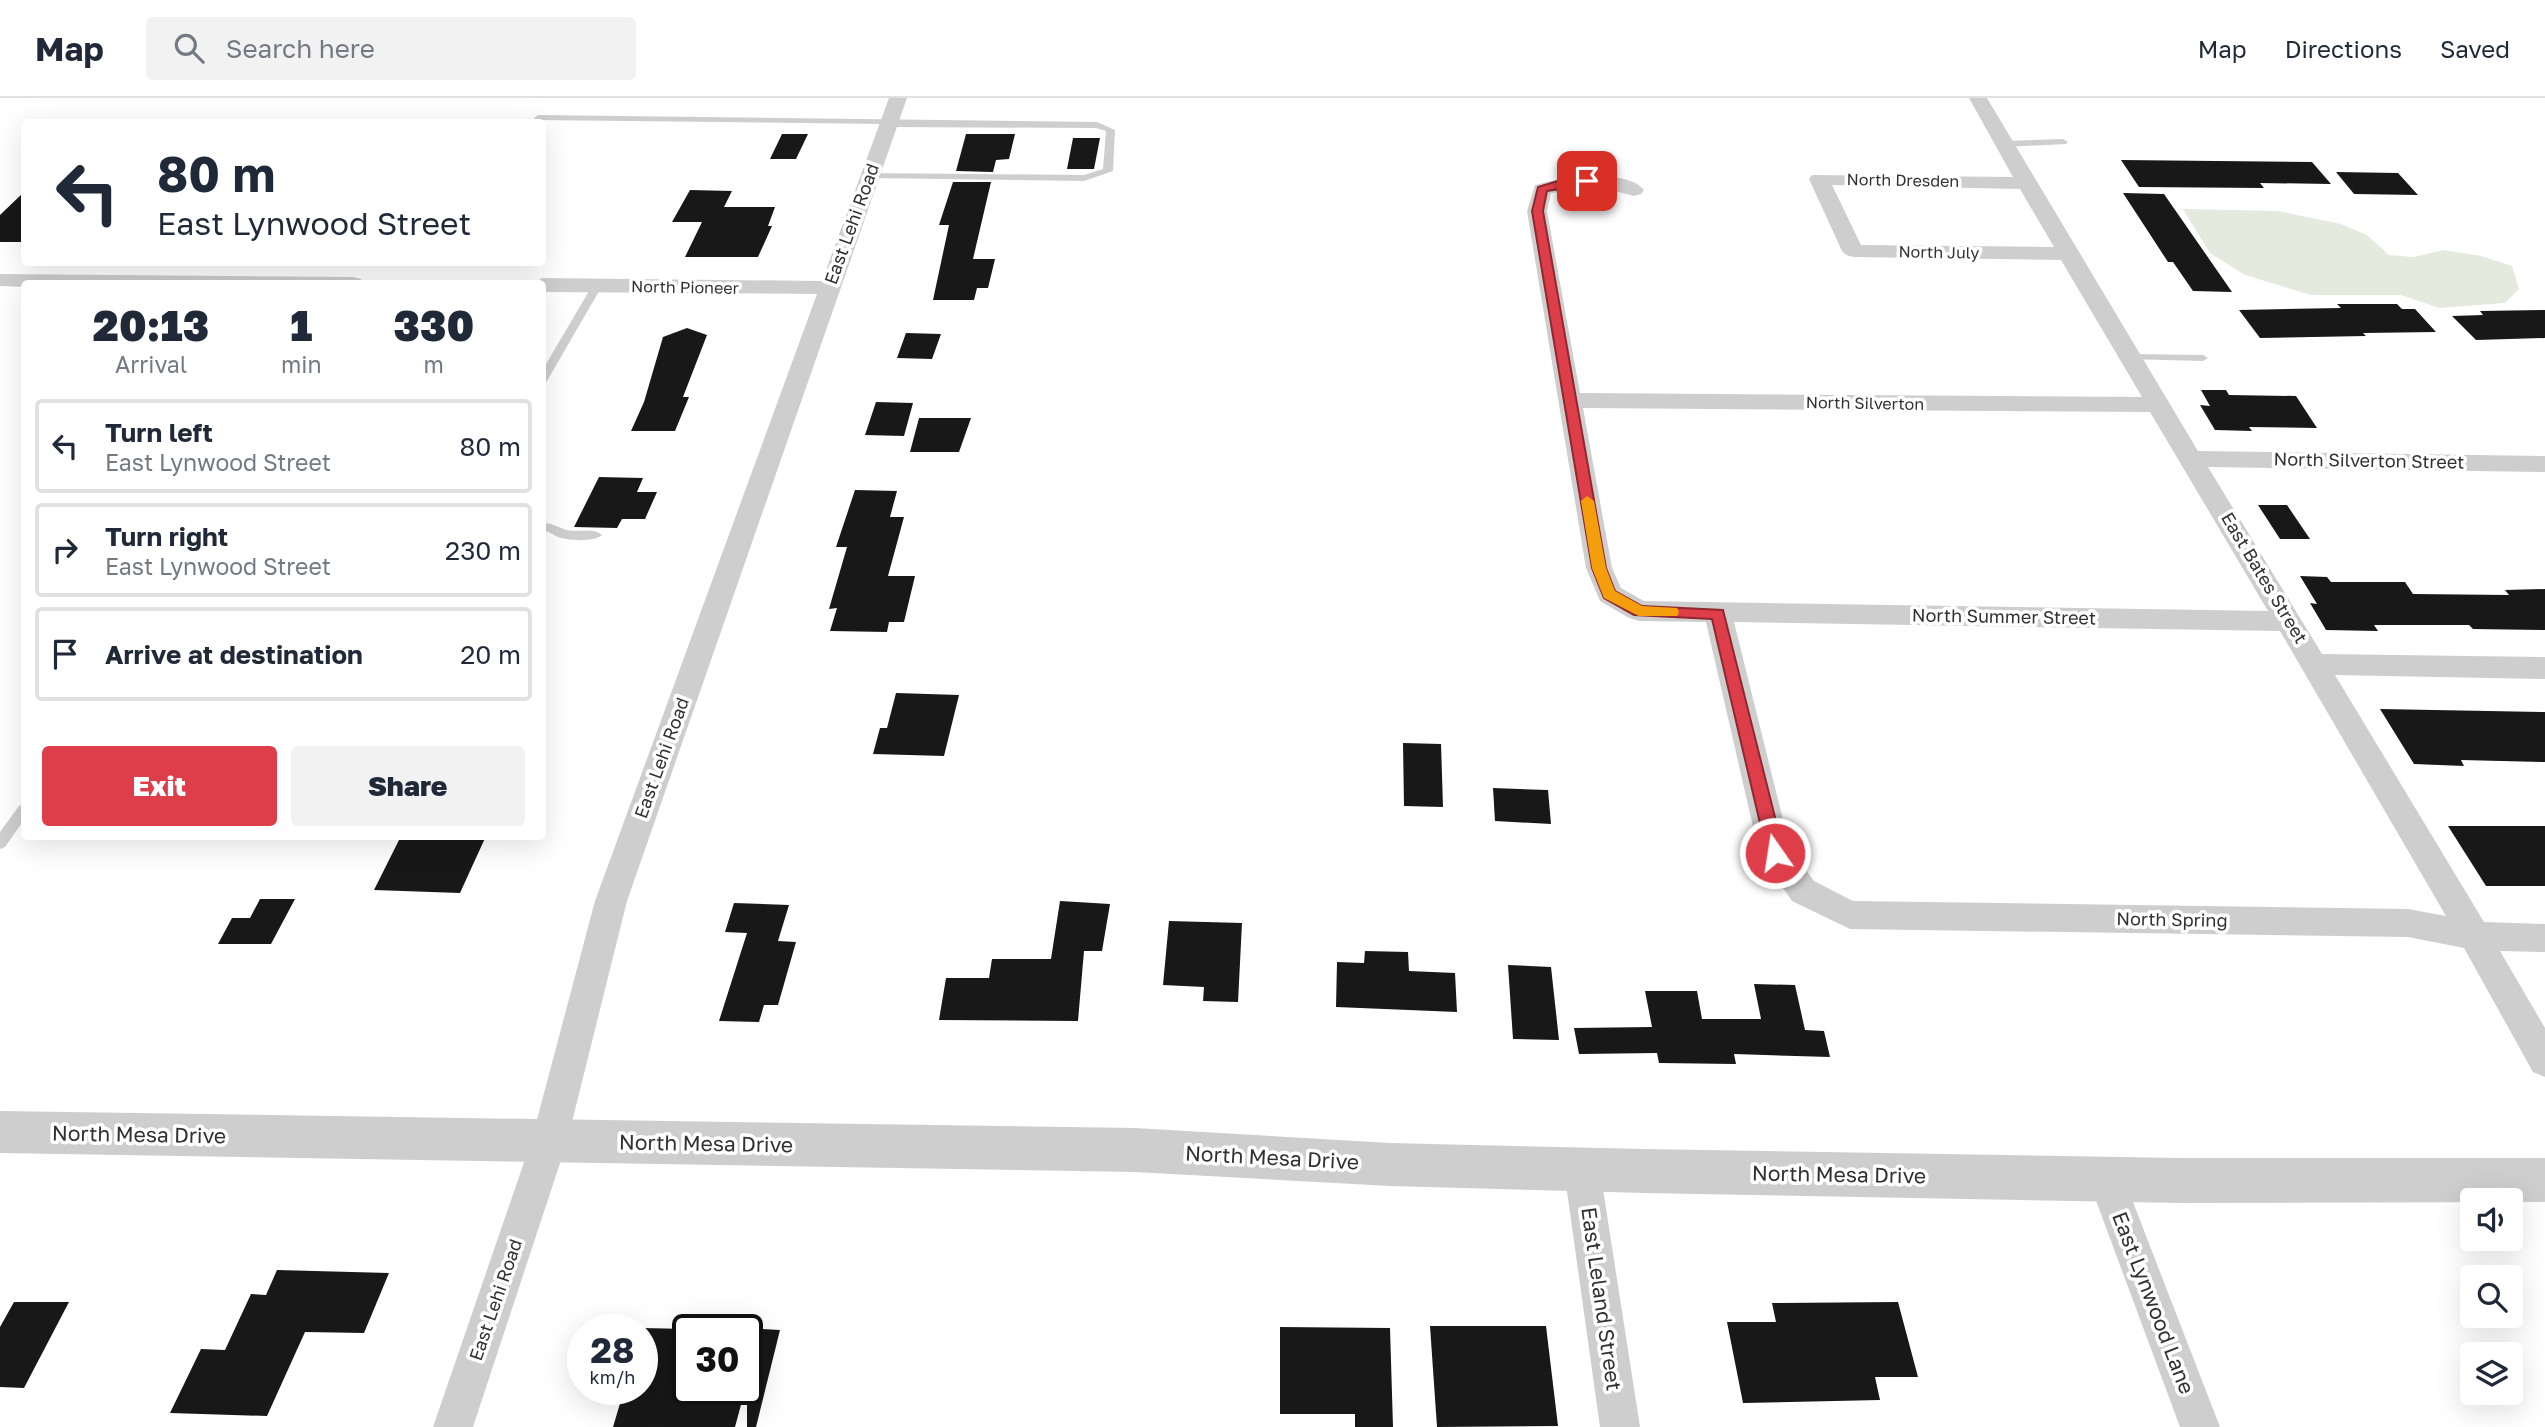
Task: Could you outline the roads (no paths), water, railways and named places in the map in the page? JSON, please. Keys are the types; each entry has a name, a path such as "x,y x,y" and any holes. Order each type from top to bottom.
{"street":[{"name":"East Bates Street","path":"1978,98 2066,254 2316,664 2476,936 2545,1061"},
{"name":"East Lehi Road","path":"453,1427 549,1142 611,901 892,115"},
{"name":"North Dresden","path":"1836,215 1819,179 2026,183"},
{"name":"North Summer Street","path":"1634,190 1612,182 1600,181 1561,184 1542,189 1537,211 1599,568 1609,594 1639,611 2290,621"},
{"name":"North July","path":"1836,215 1853,251 2066,254"},
{"path":"0,280 21,280"},
{"name":"North Pioneer","path":"546,285 828,288"},
{"name":"North Silverton","path":"1570,400 2160,405"},
{"name":"North Silverton Street","path":"2192,459 2545,464"},
{"name":"North Spring","path":"1718,614 1775,853 1803,891 1850,915 2408,923 2476,936 2545,937"},
{"path":"2316,664 2545,668"},
{"name":"North Mesa Drive","path":"0,1132 1135,1150 1261,1160 1582,1170 2106,1180 2545,1180"},
{"name":"East Leland Street","path":"1582,1170 1619,1427"},
{"name":"East Lynwood Lane","path":"2106,1180 2200,1427"}],"lane":[{"path":"538,118 892,115 1097,125 1111,130 1108,171 1098,176 870,175"},
{"path":"2004,144 2063,142"},
{"path":"546,374 597,286"},
{"path":"2130,357 2203,358"},
{"path":"546,527 552,527 562,534 596,534"},
{"path":"0,843 21,814"}]}
